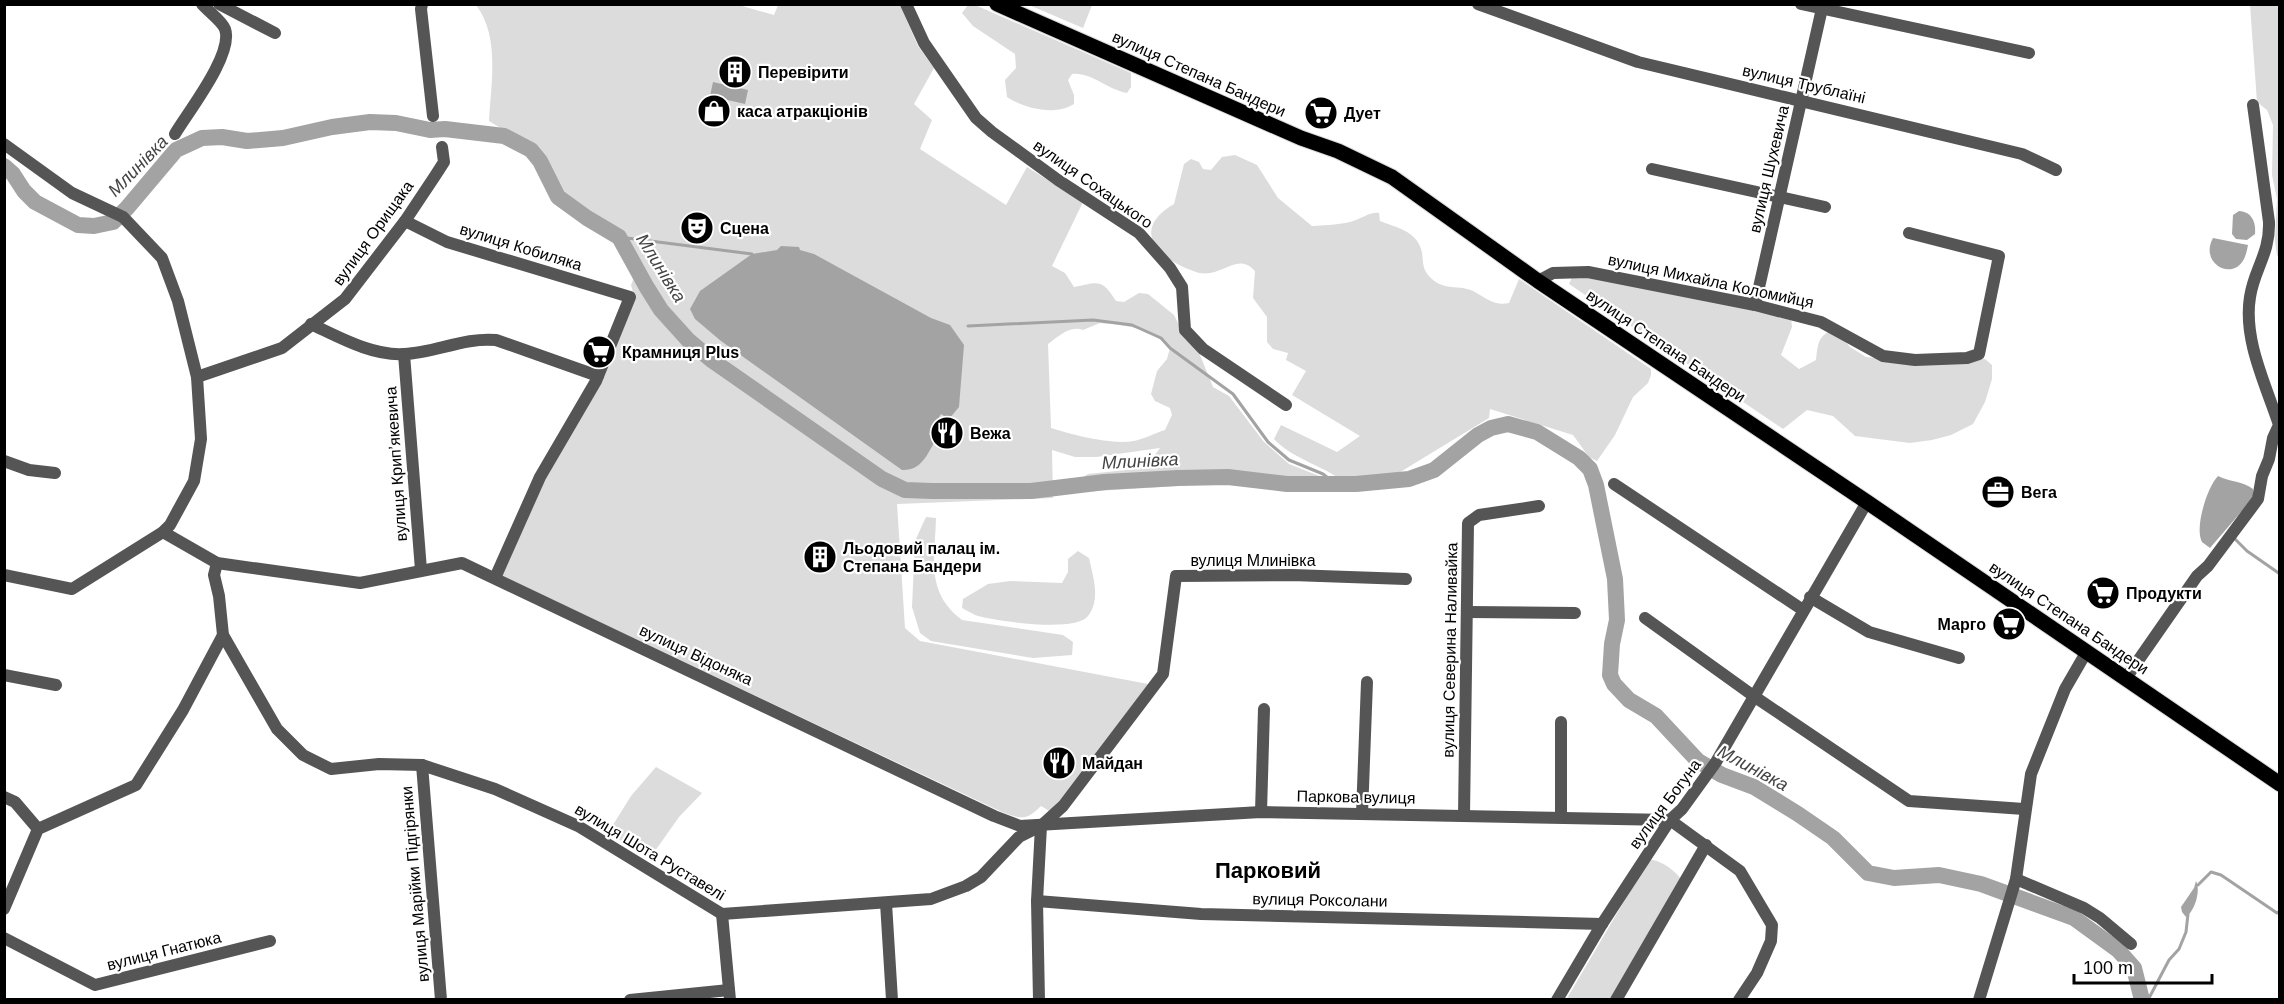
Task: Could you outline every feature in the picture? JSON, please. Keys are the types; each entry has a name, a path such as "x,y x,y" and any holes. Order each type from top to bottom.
{"main road":[{"name":"вулиця Степана Бандери","path":"997,4 1290,133 1338,150 1392,177 1538,281 2280,784"}],"street":[{"path":"175,134 214,71 226,39 225,28 202,4"},
{"path":"219,4 274,33"},
{"path":"422,4 433,116"},
{"name":"вулиця Сохацького","path":"906,4 924,43 976,118 1058,180 1138,233 1170,268 1182,287 1185,330 1203,349 1286,405"},
{"path":"1801,4 2029,53"},
{"name":"вулиця Трублаїні","path":"1484,6 1638,62 2022,154 2056,170"},
{"name":"вулиця Шухевича","path":"1755,305 1823,7"},
{"path":"2126,678 2194,581 2208,566 2258,499 2273,438 2280,425 2250,339 2250,297 2270,239 2253,105"},
{"path":"4,144 72,193 118,214 162,258 178,302 197,377 201,439 194,481 170,525 163,532 72,589 4,575"},
{"name":"вулиця Орищака","path":"197,377 282,348 345,299 405,221 444,162 442,147"},
{"path":"1652,169 1825,207"},
{"name":"вулиця Кобиляка","path":"405,221 447,242 630,297 598,376"},
{"name":"вулиця Михайла Коломийця","path":"1538,281 1553,273 1588,272 1755,305 1821,322 1883,356 1915,360 1967,358 1979,354 1999,256 1909,232"},
{"path":"311,324 361,346 384,353 404,354 478,338 496,340 598,376 540,477 495,578"},
{"name":"вулиця Крипʼякевича","path":"404,354 421,570"},
{"path":"4,461 29,470 55,473"},
{"path":"1614,484 1803,610"},
{"name":"вулиця Богуна","path":"1557,999 1602,924 1670,820 1682,809 1707,777 1867,502"},
{"name":"вулиця Северина Наливайка","path":"1464,816 1468,524 1479,515 1539,506"},
{"name":"вулиця Відоняка","path":"163,532 217,563 360,583 462,562 994,816 1020,826 1041,826"},
{"name":"вулиця Шота Руставелі","path":"217,563 214,575 219,596 223,635 277,729 303,755 331,769 379,764 422,765 495,789 578,826 722,914 931,899 966,886 981,877 1018,837 1041,826"},
{"name":"вулиця Млинівка","path":"1041,826 1062,806 1162,674 1176,576 1292,575 1406,579"},
{"path":"1810,597 1869,632 1959,658"},
{"path":"1468,612 1575,613"},
{"path":"1645,618 1755,697 1909,801 2024,809"},
{"path":"4,909 38,829 136,785 183,710 223,635"},
{"path":"1978,999 2014,883 2031,774 2065,689 2087,651"},
{"path":"4,675 56,685"},
{"path":"1362,814 1367,682"},
{"path":"1261,812 1264,709"},
{"path":"1561,722 1561,817"},
{"name":"вулиця Марійки Підгірянки","path":"422,765 441,999"},
{"path":"4,797 15,802 38,829"},
{"name":"Паркова вулиця","path":"1041,826 1261,812 1670,820"},
{"path":"1670,820 1740,871 1772,925 1772,941 1757,973 1738,999"},
{"path":"1039,999 1037,901 1041,826"},
{"path":"1616,999 1706,845"},
{"path":"2014,883 2084,908 2131,944"},
{"name":"вулиця Роксолани","path":"1037,901 1201,914 1602,924"},
{"path":"886,903 892,999"},
{"path":"630,999 729,995 722,914"},
{"name":"вулиця Гнатюка","path":"4,938 95,985 270,941"}],"shaded area":[{"path":"735,4 774,15 778,5 900,5 918,46 934,68 914,104 932,120 920,149 1006,205 1027,167 1083,202 1052,266 1065,273 1074,287 1094,283 1103,285 1116,301 1124,302 1139,293 1148,294 1174,315 1182,331 1198,350 1213,387 1229,396 1264,442 1289,464 1322,477 1324,480 1285,480 1237,472 1227,483 1081,492 1080,479 1088,474 1145,468 1160,448 1096,457 1075,457 1052,450 1053,498 897,504 905,628 920,641 1148,684 1051,812 1041,806 1023,817 1002,812 500,575 545,476 634,296 631,285 635,275 612,227 562,194 536,150 489,121 491,46 484,17 476,5","holes":["1100,323 1138,329 1155,336 1170,348 1167,359 1157,371 1151,394 1155,401 1170,408 1172,415 1165,430 1138,440 1114,442 1092,439 1051,428 1048,344 1069,330 1083,330"]},
{"path":"968,5 975,5 1131,73 1131,87 1127,93 1093,78 1072,74 1068,80 1074,95 1074,104 1066,108 1049,110 1031,108 1014,101 1007,97 1005,80 1016,68 1015,54 973,26 962,13"},
{"path":"1029,5 1092,5 1083,28"},
{"path":"2250,5 2279,5 2279,255 2277,256 2275,240 2277,199 2272,175 2273,125 2267,110 2257,102"},
{"path":"713,82 748,90 745,104 710,96"},
{"path":"1235,155 1257,165 1278,198 1312,226 1345,223 1379,213 1380,221 1415,238 1421,249 1426,272 1439,284 1469,289 1491,301 1504,304 1509,303 1519,279 1651,369 1648,383 1633,397 1615,435 1597,461 1589,457 1573,435 1490,409 1489,418 1397,474 1340,479 1281,446 1274,439 1281,425 1337,452 1360,436 1292,395 1306,371 1286,360 1288,353 1273,349 1267,342 1267,317 1253,298 1255,271 1242,263 1213,272 1196,272 1183,267 1161,252 1154,244 1151,234 1153,224 1160,214 1174,204 1184,164 1191,159 1199,162 1203,169 1211,170 1222,157"},
{"path":"2239,211 2247,213 2255,225 2255,234 2247,240 2236,239 2232,234 2233,215"},
{"path":"2213,238 2248,245 2245,257 2239,266 2225,269 2213,262 2210,247"},
{"path":"781,246 799,247 800,250 814,254 931,318 950,325 964,345 959,407 949,419 941,414 929,434 935,441 919,465 909,470 902,470 721,341 695,319 690,309 700,291 752,254 777,250"},
{"path":"1574,273 1791,317 1792,327 1781,355 1799,369 1816,360 1820,341 1825,334 1834,329 1850,347 1866,357 1911,362 1985,359 1992,365 1992,379 1985,402 1973,424 1951,435 1932,440 1910,443 1855,436 1833,416 1807,410 1783,429 1569,284"},
{"path":"2218,476 2249,486 2253,489 2253,498 2210,548 2202,542 2201,517 2206,497"},
{"path":"926,517 936,518 935,574 942,598 950,609 962,620 1063,635 1073,642 1072,655 1033,658 931,641 920,633 912,607 915,541"},
{"path":"1078,551 1089,558 1095,588 1092,609 1088,616 1080,621 1068,624 1034,624 975,615 962,608 963,599 988,584 1010,581 1062,583 1068,572 1068,559"},
{"path":"656,767 702,793 679,817 650,858 608,833 631,796"},
{"path":"1649,859 1667,866 1681,879 1610,999 1566,1000"},
{"path":"2196,881 2198,890 2196,900 2186,917 2181,907"}],"waterway":[{"name":"Млинівка","path":"4,166 35,202 78,225 94,226 113,222 176,150 202,138 222,137 247,141 283,138 332,127 370,122 504,136 531,150 540,161 558,197 619,237 661,310 689,341 713,361 882,479 905,490 1031,491 1105,482 1228,477 1287,484 1356,484 1409,479 1434,470 1478,435 1491,428 1508,424 1537,432 1579,458 1590,469 1596,485 1615,579 1617,620 1612,644 1610,675 1614,684 1629,700 1656,716 1698,761 1722,775 1754,787 1798,814 1833,838 1868,873 1894,878 1939,875 1981,884 2074,918 2118,950 2134,968 2142,1000"},
{"path":"619,237 752,254"},
{"path":"968,326 1093,320 1132,325 1161,338 1170,348 1233,394 1268,442 1289,460 1323,474 1337,485"},
{"path":"2234,538 2247,551 2280,574"},
{"path":"2198,885 2211,872 2221,875 2277,913 2280,911"},
{"path":"2148,1000 2169,960 2179,949 2186,932 2188,914"}],"place":[{"name":"Перевірити","path":"735,72"},
{"name":"каса атракціонів","path":"714,111"},
{"name":"Дует","path":"1321,113"},
{"name":"Сцена","path":"697,228"},
{"name":"Крамниця Plus","path":"599,352"},
{"name":"Вежа","path":"947,433"},
{"name":"Вега","path":"1998,492"},
{"name":"Льодовий палац ім. Степана Бандери","path":"820,557"},
{"name":"Продукти","path":"2103,593"},
{"name":"Марго","path":"2009,624"},
{"name":"Майдан","path":"1059,763"}],"district":[{"name":"Парковий","path":"1268,870"}]}
